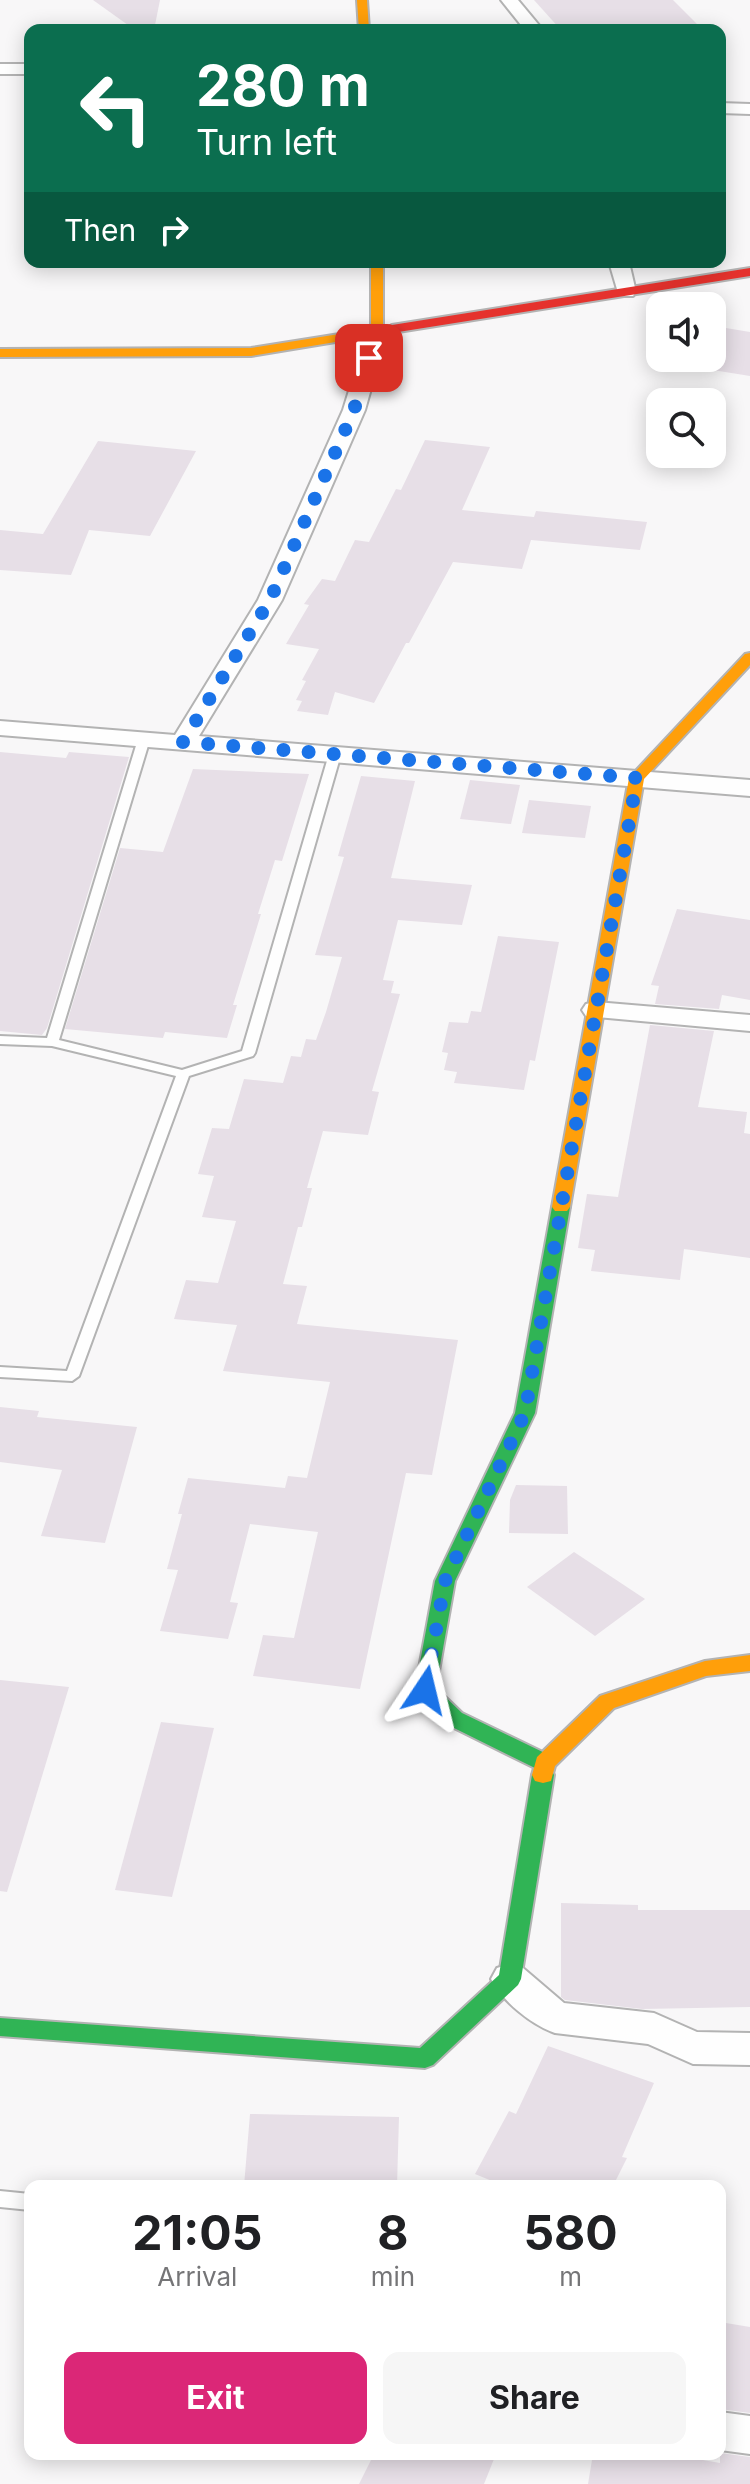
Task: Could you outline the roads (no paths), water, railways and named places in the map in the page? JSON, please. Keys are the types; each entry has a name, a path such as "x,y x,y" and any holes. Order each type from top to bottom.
{"street":[{"path":"362,0 364,24"},
{"path":"509,0 529,24"},
{"path":"0,69 24,69"},
{"path":"726,108 750,109"},
{"path":"183,742 270,600 354,410 377,332 377,268"},
{"path":"620,268 626,292"},
{"path":"0,353 251,352 750,272"},
{"path":"545,1763 455,1719 425,1690 445,1581 525,1413 637,778 750,657"},
{"path":"0,728 750,788"},
{"path":"596,1010 750,1023"},
{"path":"0,2027 425,2058 510,1979 545,1763 607,1702 705,1669 750,1663"},
{"path":"510,1979 555,2017 654,2029 693,2048 750,2049"},
{"path":"726,2432 750,2435"}],"lane":[{"path":"52,1042 144,739"},
{"path":"0,1040 52,1042 183,1074 248,1053 335,754"},
{"path":"0,1372 72,1376 183,1074"},
{"path":"0,2199 24,2201"}]}
